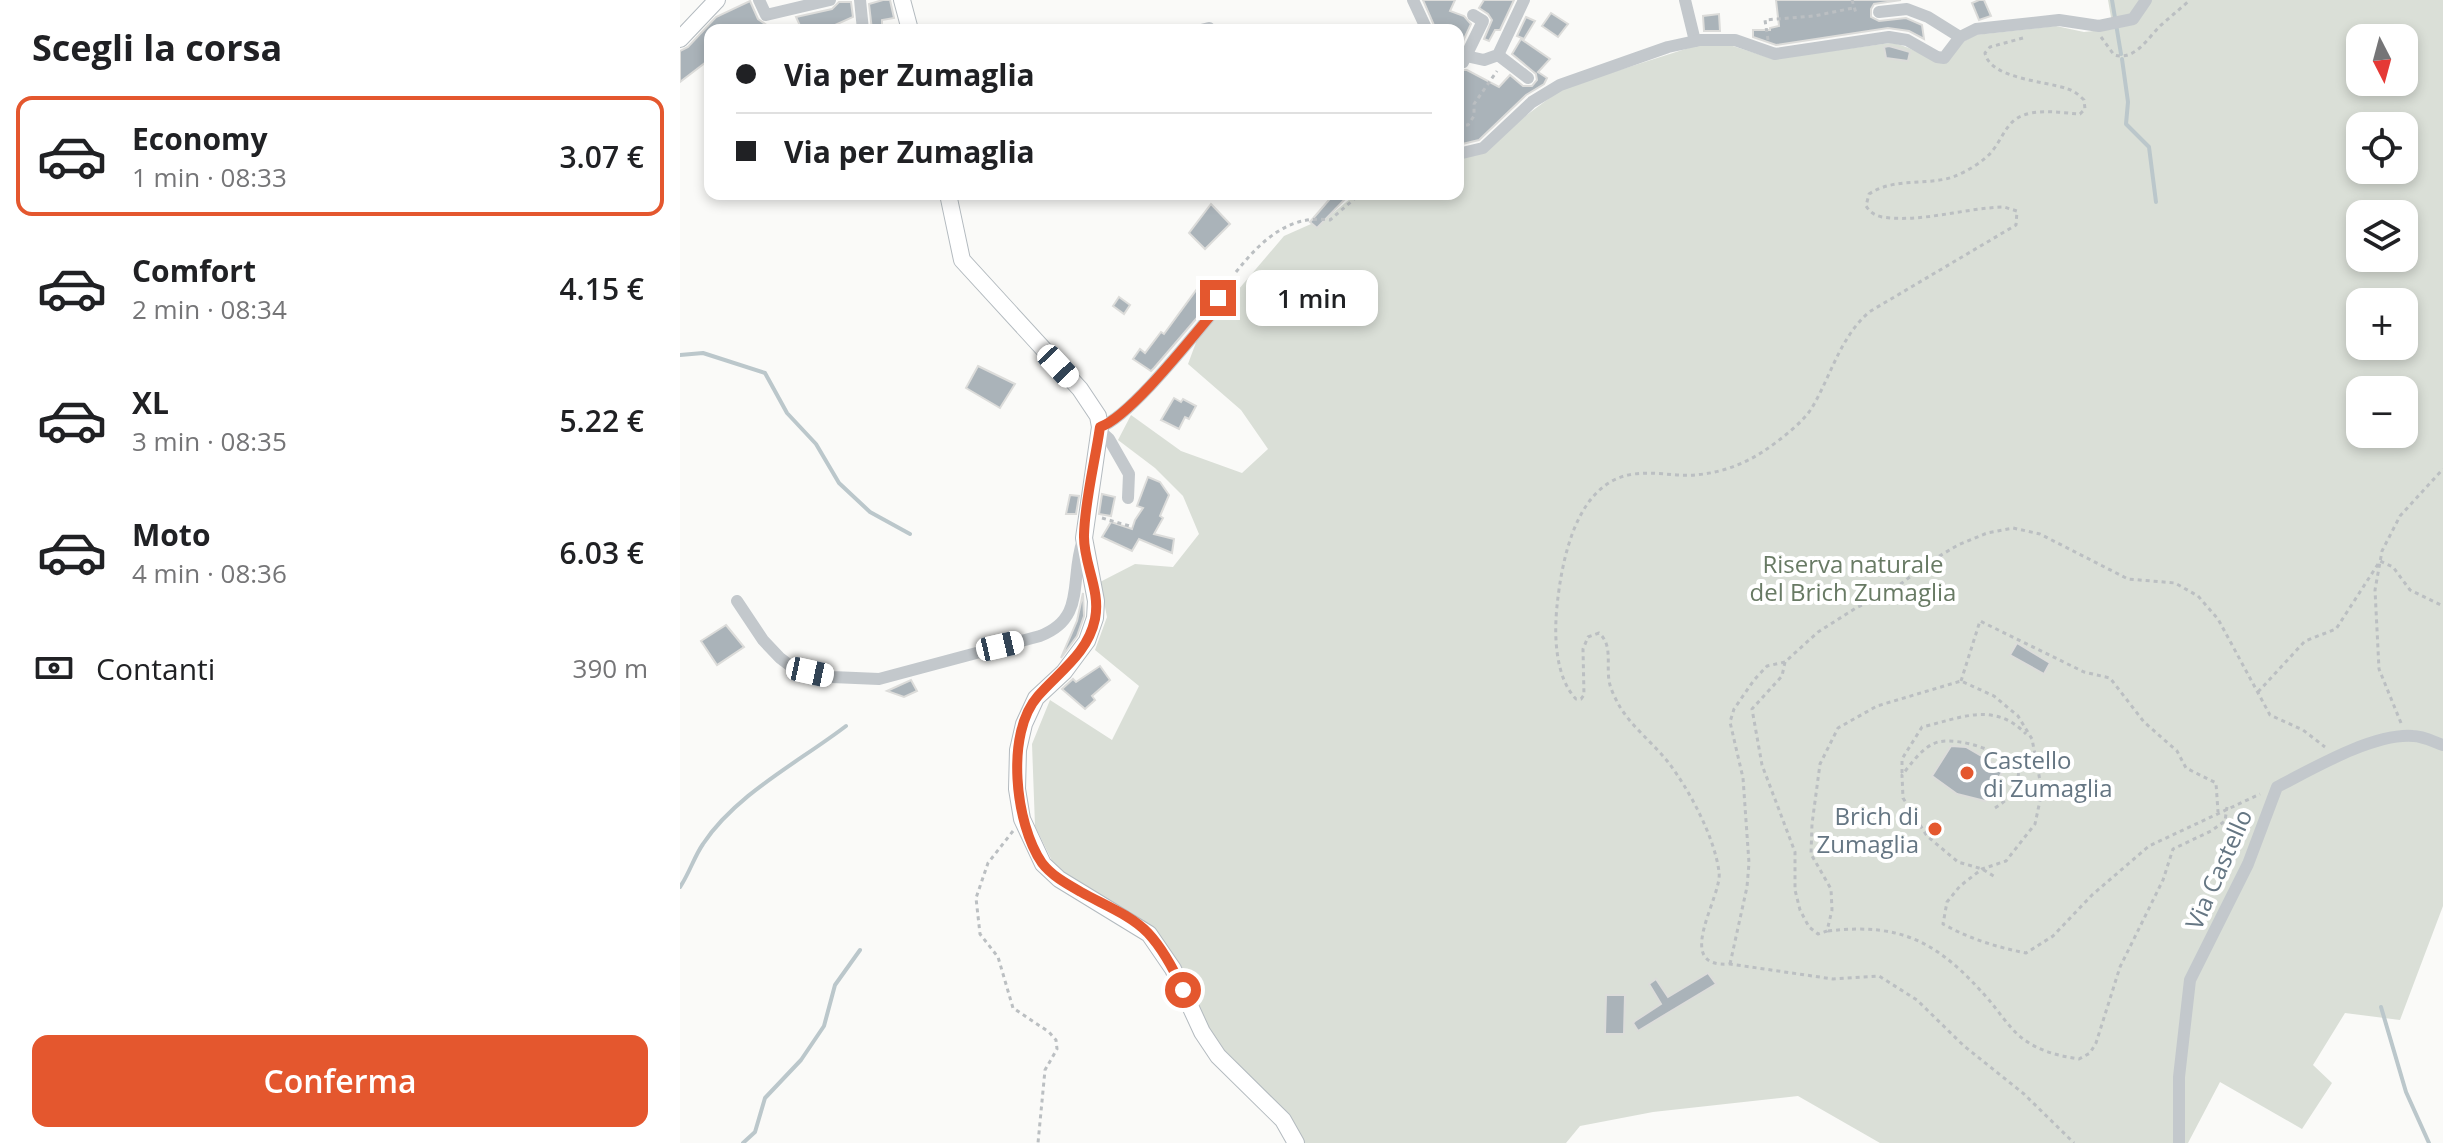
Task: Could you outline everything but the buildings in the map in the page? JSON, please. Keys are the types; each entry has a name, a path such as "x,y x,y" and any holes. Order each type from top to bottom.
{"street":[{"path":"680,39 717,0"},
{"path":"759,0 766,15 830,0"},
{"path":"860,0 862,24"},
{"path":"902,0 908,24"},
{"path":"1413,0 1424,24"},
{"path":"1464,59 1484,60 1498,55 1524,0"},
{"path":"1685,0 1695,41"},
{"path":"1464,153 1483,148 1532,102 1560,85 1668,47 1695,41 1735,40 1769,52 1800,51 1889,37 1907,40 1944,58 1960,37 1976,29 2059,20 2095,26 2133,19 2146,0"},
{"path":"1879,12 1907,9 1928,17 1960,37"},
{"path":"1464,55 1483,21 1473,15"},
{"path":"1498,55 1528,78"},
{"path":"737,601 771,651 792,667 832,677 879,679 1040,636 1058,628 1070,614 1076,559 1084,536 1100,428 1098,416 1080,389 962,260 949,200"},
{"path":"1100,428 1129,406 1172,361 1216,309 1218,298 1229,282"},
{"path":"1100,428 1129,474 1128,498"},
{"path":"1084,536 1096,601 1095,618 1087,641 1064,672 1036,698 1024,724 1018,750 1022,819 1043,864 1059,879 1149,934 1173,969 1202,1032 1218,1056 1283,1120 1296,1143"},
{"path":"2406,736 2443,745"},
{"name":"Via Castello","path":"2179,1143 2179,1077 2190,980 2248,864 2277,787 2338,756 2406,736"}],"path":[{"path":"1769,52 1765,20 1854,11 1852,0"},
{"path":"2095,26 2114,55 2124,56 2139,50 2162,24 2190,0"},
{"path":"2027,37 1990,47 1985,53 1986,59 1995,69 2007,74 2072,90 2084,100 2085,109 2080,114 2043,111 2018,117 2005,129 1990,154 1974,166 1953,177 1883,185 1869,194 1866,206 1871,213 1882,217 1917,217 2004,207 2017,211 2016,225 1869,312 1844,341 1812,409 1764,451 1728,470 1703,475 1637,473 1606,484 1586,505 1563,561 1555,626 1559,661 1569,691 1576,699 1584,695 1583,649 1588,637 1599,633 1604,638 1608,647 1610,684 1620,707 1651,746 1667,760 1710,839 1720,877 1700,938 1709,960 1718,965 1730,964 1833,979 1879,976 1917,1000 1964,1046 2024,1094 2074,1143"},
{"path":"1464,125 1468,125 1474,116 1474,104 1488,82"},
{"path":"1229,282 1257,245 1289,225 1317,218 1330,220 1353,200"},
{"path":"2406,736 2379,669 2375,590 2382,551 2400,516 2443,469"},
{"path":"1086,516 1133,527"},
{"path":"1730,964 1747,887 1749,863 1743,778 1730,722 1734,709 1767,666 1785,662 1818,632 1856,608 1890,592 1958,545 1987,533 2013,528 2040,534 2128,579 2175,583 2198,596 2218,619 2270,715 2303,730 2338,756"},
{"path":"2380,561 2393,567 2410,590 2443,606"},
{"path":"2258,692 2305,641 2336,629 2380,561"},
{"path":"1961,681 1980,621 2084,672 2110,678 2144,722 2177,751 2186,768 2216,783 2218,812"},
{"path":"1785,662 1782,676 1752,709 1762,765 1795,852 1795,890 1800,910 1809,927 1818,934 1882,929 1910,936 1936,950 1968,977 2023,1040 2042,1050 2079,1059 2090,1053 2120,967 2163,880 2173,849 2225,821 2227,807"},
{"path":"1827,931 1832,910 1831,889 1811,854 1820,764 1838,728 1877,706 1961,681 1994,696 2018,716 2032,739 2042,791 2035,824 2006,861 1982,869 1960,886 1947,902 1943,924 1994,947 2026,953 2053,936 2092,895 2149,846 2227,807 2277,787"},
{"path":"1997,878 1982,869 1958,862 1927,836 1903,798 1902,759 1922,727 1984,712 2015,722 2032,739"},
{"path":"1902,775 1921,753 1938,742 1969,743 1990,751 2019,770 2017,786 2009,799 1995,808"},
{"path":"1022,819 988,863 976,898 980,934 998,957 1013,1008 1056,1040 1057,1049 1045,1070 1038,1143"}],"green space":[{"name":"Riserva naturale del Brich Zumaglia","path":"2108,0 2443,0 2443,906 2400,1020 2345,1013 2313,1065 2332,1083 2302,1129 2220,1082 2188,1143 1880,1143 1798,1096 1653,1112 1580,1126 1566,1143 1301,1143 1220,1051 1155,932 1080,886 1053,863 1035,826 1032,744 1050,700 1112,740 1139,686 1095,650 1107,617 1100,582 1135,564 1173,567 1199,534 1183,496 1155,468 1118,440 1131,415 1181,451 1242,473 1268,449 1241,410 1188,364 1198,337 1284,236 1329,216 1349,200 1464,200 1464,154 1524,117 1563,88 1698,45 1733,46 1773,59 1890,43 1946,63 1963,42 1975,35 2056,26 2084,32 2113,29"}],"waterway":[{"path":"2112,0 2121,54"},
{"path":"2122,59 2128,102 2126,124 2149,147 2156,202"},
{"path":"680,355 703,353 765,373 787,413 816,444 839,483 870,512 910,534"},
{"path":"680,887 703,844 733,810 750,794 846,726"},
{"path":"743,1143 755,1132 765,1098 801,1060 824,1026 835,985 860,950"},
{"path":"2381,1007 2406,1092 2429,1143"}],"place":[{"name":"Castello di Zumaglia","path":"1967,773"},
{"name":"Brich di Zumaglia","path":"1935,829"}],"route":[{"path":"1183,990 1149,934 1059,879 1043,864 1022,819 1017,789 1018,750 1024,724 1036,698 1064,672 1087,641 1095,618 1096,601 1084,538 1100,427 1109,424 1129,406 1172,361 1216,309 1218,298"}]}
